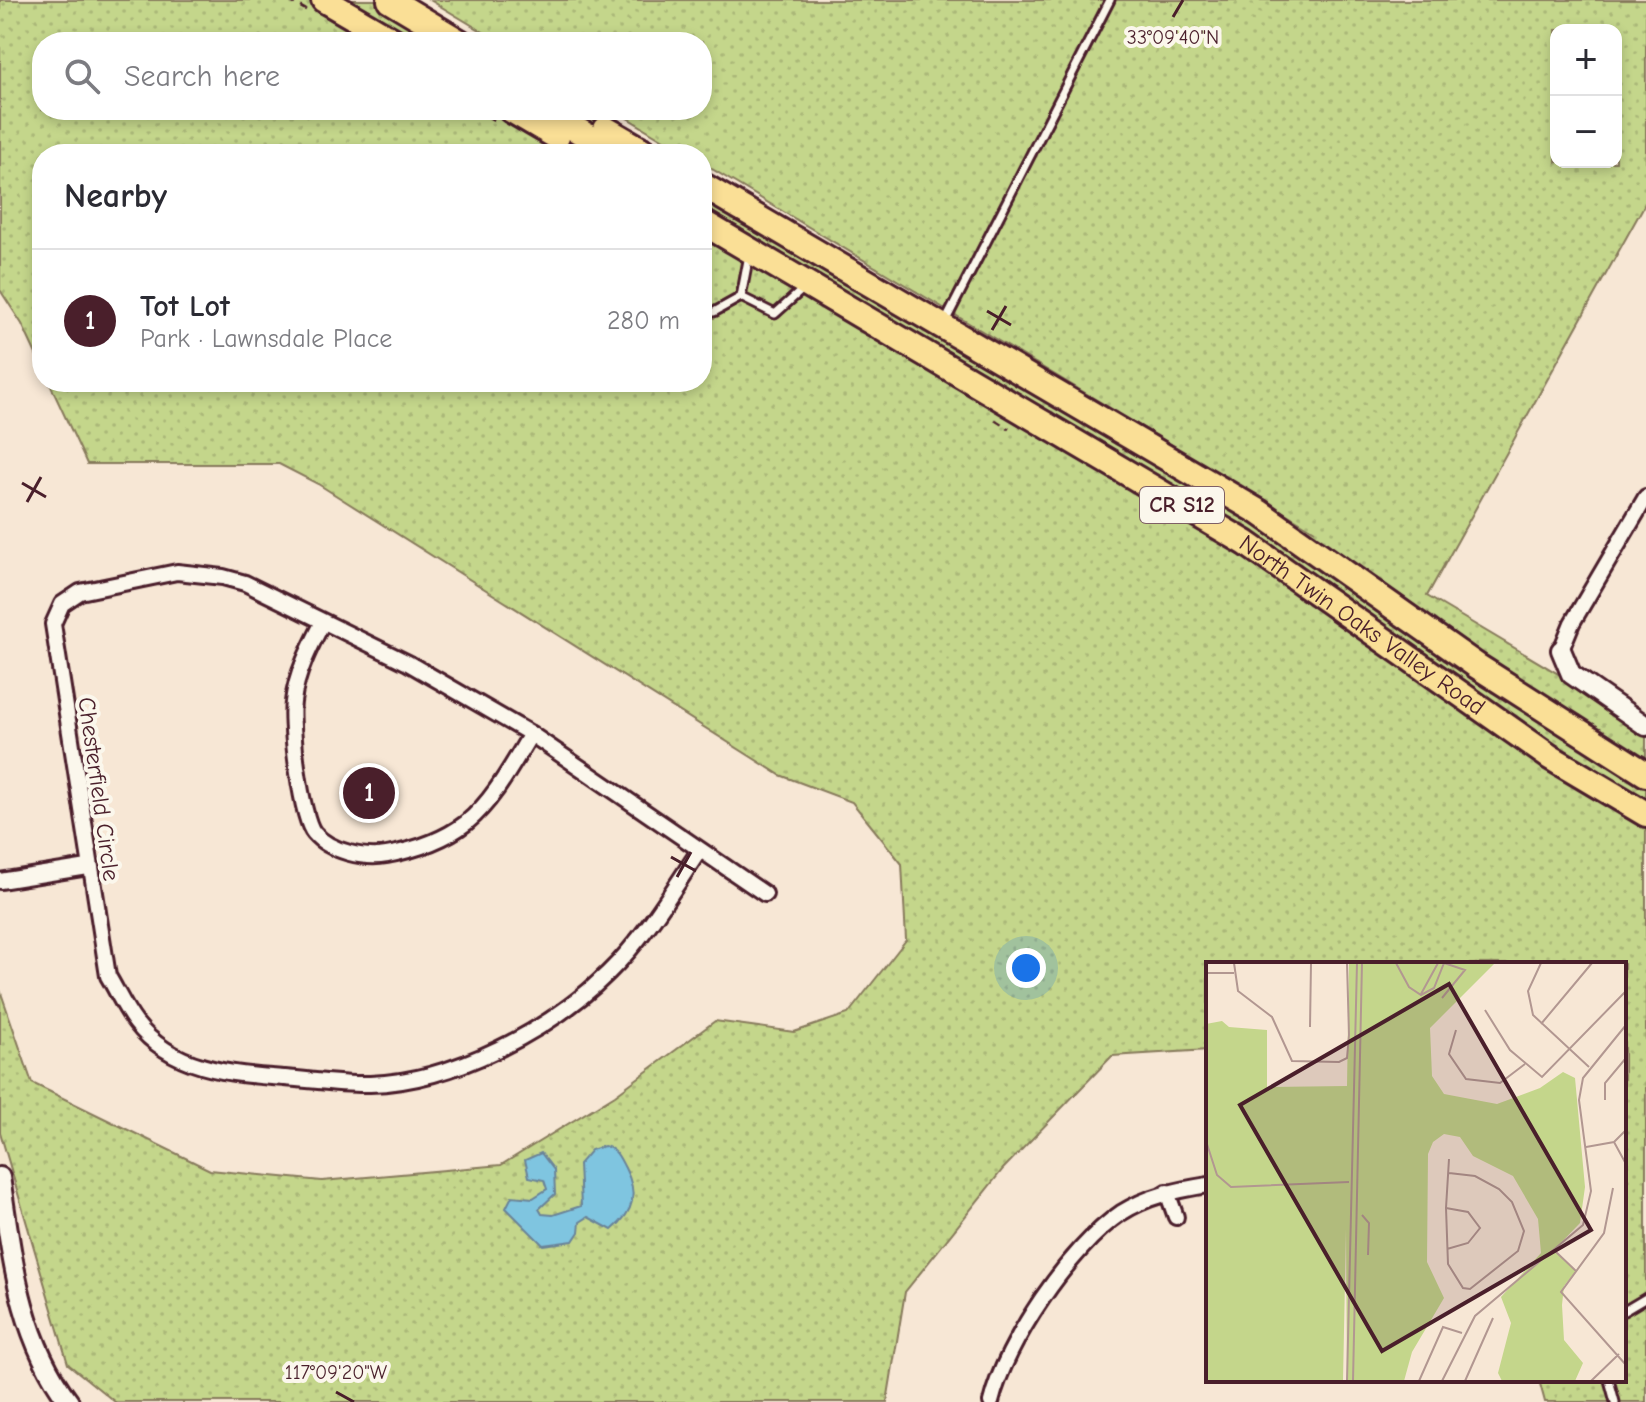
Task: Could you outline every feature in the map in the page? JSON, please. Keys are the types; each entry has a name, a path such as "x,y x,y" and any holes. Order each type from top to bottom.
{"main road":[{"path":"324,0 379,32"},
{"path":"390,0 443,32"},
{"path":"528,120 569,144"},
{"path":"560,120 602,144"},
{"path":"592,120 632,144"},
{"name":"North Twin Oaks Valley Road","path":"712,191 1259,512 1477,666 1646,774"},
{"path":"712,210 743,246"},
{"name":"North Twin Oaks Valley Road","path":"712,228 1246,543 1550,757 1646,814"}],"street":[{"path":"1646,497 1572,623 1561,650 1571,674 1646,726"},
{"name":"Chesterfield Circle","path":"699,851 645,930 609,973 560,1013 515,1041 473,1059 424,1074 371,1084 220,1073 187,1062 166,1050 137,1025 108,976 88,867 53,624 62,604 80,592 177,572 223,577 245,583 408,663 531,734 765,894"},
{"path":"323,622 304,661 293,701 292,745 312,832 332,847 373,857 405,852 446,836 468,822 498,788 531,734"},
{"path":"0,881 88,867"},
{"path":"0,1177 17,1286 50,1377 69,1402"},
{"path":"991,1402 999,1370 1014,1341 1084,1245 1121,1213 1167,1192 1206,1185"},
{"path":"1167,1192 1176,1217"}],"lane":[{"path":"943,326 1110,0"},
{"path":"741,297 743,246"},
{"path":"741,297 775,314 808,285"},
{"path":"712,312 741,297"},
{"path":"1626,1310 1646,1298"},
{"path":"1610,1382 1615,1402"}],"path":[{"path":"992,417 1017,432"}],"green space":[{"path":"0,0 410,0 466,32 32,32 32,120 615,120 656,144 32,144 32,346 0,290"},
{"path":"430,0 1646,0 1646,202 1427,596 1646,726 1646,1402 1545,1402 1540,1382 1626,1382 1626,962 1206,962 1206,1050 1112,1056 1003,1169 905,1292 887,1402 115,1402 68,1364 0,1132 0,990 32,1083 210,1170 322,1181 501,1165 615,1095 715,1021 794,1032 848,1014 906,940 902,864 852,802 780,775 318,484 279,464 87,464 54,392 712,392 712,177 1315,531 712,169 712,144 670,144 631,120 712,120 712,32 483,32"}],"water":[{"path":"604,1146 617,1154 632,1186 632,1201 626,1216 612,1230 588,1217 580,1222 579,1232 573,1241 543,1245 506,1208 512,1196 533,1198 547,1189 544,1180 529,1177 525,1160 541,1153 554,1170 555,1194 539,1209 542,1214 553,1215 581,1206 579,1164 591,1150"}],"place":[{"name":"Tot Lot","path":"369,793"}]}
